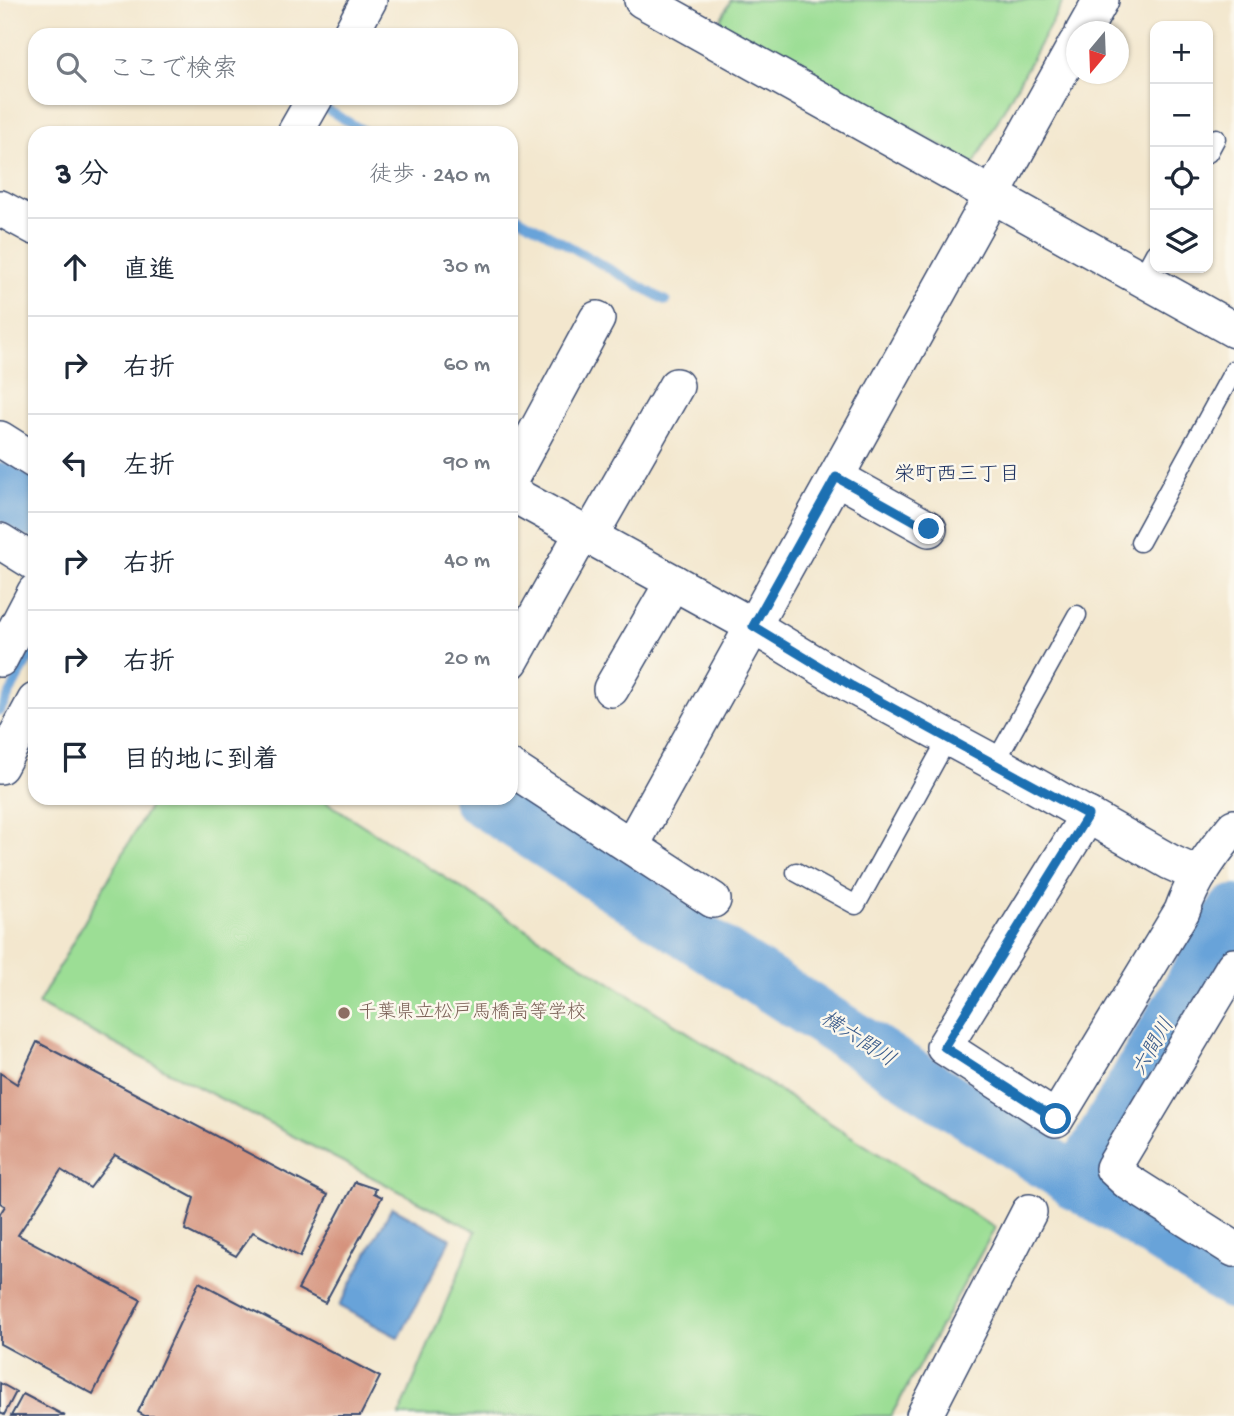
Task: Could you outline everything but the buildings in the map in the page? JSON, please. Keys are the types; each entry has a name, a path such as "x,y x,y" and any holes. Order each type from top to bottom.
{"street":[{"path":"354,28 369,0"},
{"path":"642,0 991,196 1148,266 1231,321"},
{"path":"1089,21 1101,0"},
{"path":"631,846 1066,62"},
{"path":"299,126 311,105"},
{"path":"0,208 28,223"},
{"path":"518,465 597,319"},
{"path":"518,649 676,386"},
{"path":"0,439 28,457"},
{"path":"836,477 929,529"},
{"path":"518,496 753,626 852,686 1170,862 1199,875"},
{"path":"0,541 28,559"},
{"path":"611,689 673,582"},
{"path":"0,659 28,605"},
{"path":"0,766 28,714"},
{"path":"518,773 713,901"},
{"path":"1088,815 944,1047 1056,1119 1182,911 1189,889 1234,827"},
{"path":"1234,966 1113,1168 1128,1181 1234,1249"},
{"path":"924,1416 1029,1212"}],"lane":[{"path":"1140,542 1234,370"},
{"path":"995,763 1077,615"},
{"path":"796,872 856,905 947,738"}],"green space":[{"path":"731,0 1064,0 974,164 719,22"},
{"name":"千葉県立松戸馬橋高等学校","path":"150,805 331,805 995,1228 891,1416 399,1416 476,1231 38,1004"}],"water":[{"path":"392,1207 451,1239 399,1338 339,1306"}],"waterway":[{"path":"324,108 356,126"},
{"path":"518,217 666,301"},
{"name":"横六間川","path":"0,489 28,507"},
{"path":"0,711 28,661"},
{"name":"横六間川","path":"490,805 1234,1283"},
{"name":"六間川","path":"1077,1184 1234,912"}],"place":[{"name":"千葉県立松戸馬橋高等学校","path":"344,1013"}],"district":[{"name":"栄町西三丁目","path":"957,476"}],"route":[{"path":"929,529 836,477 753,626 852,686 1088,815 944,1047 1056,1119"}]}
